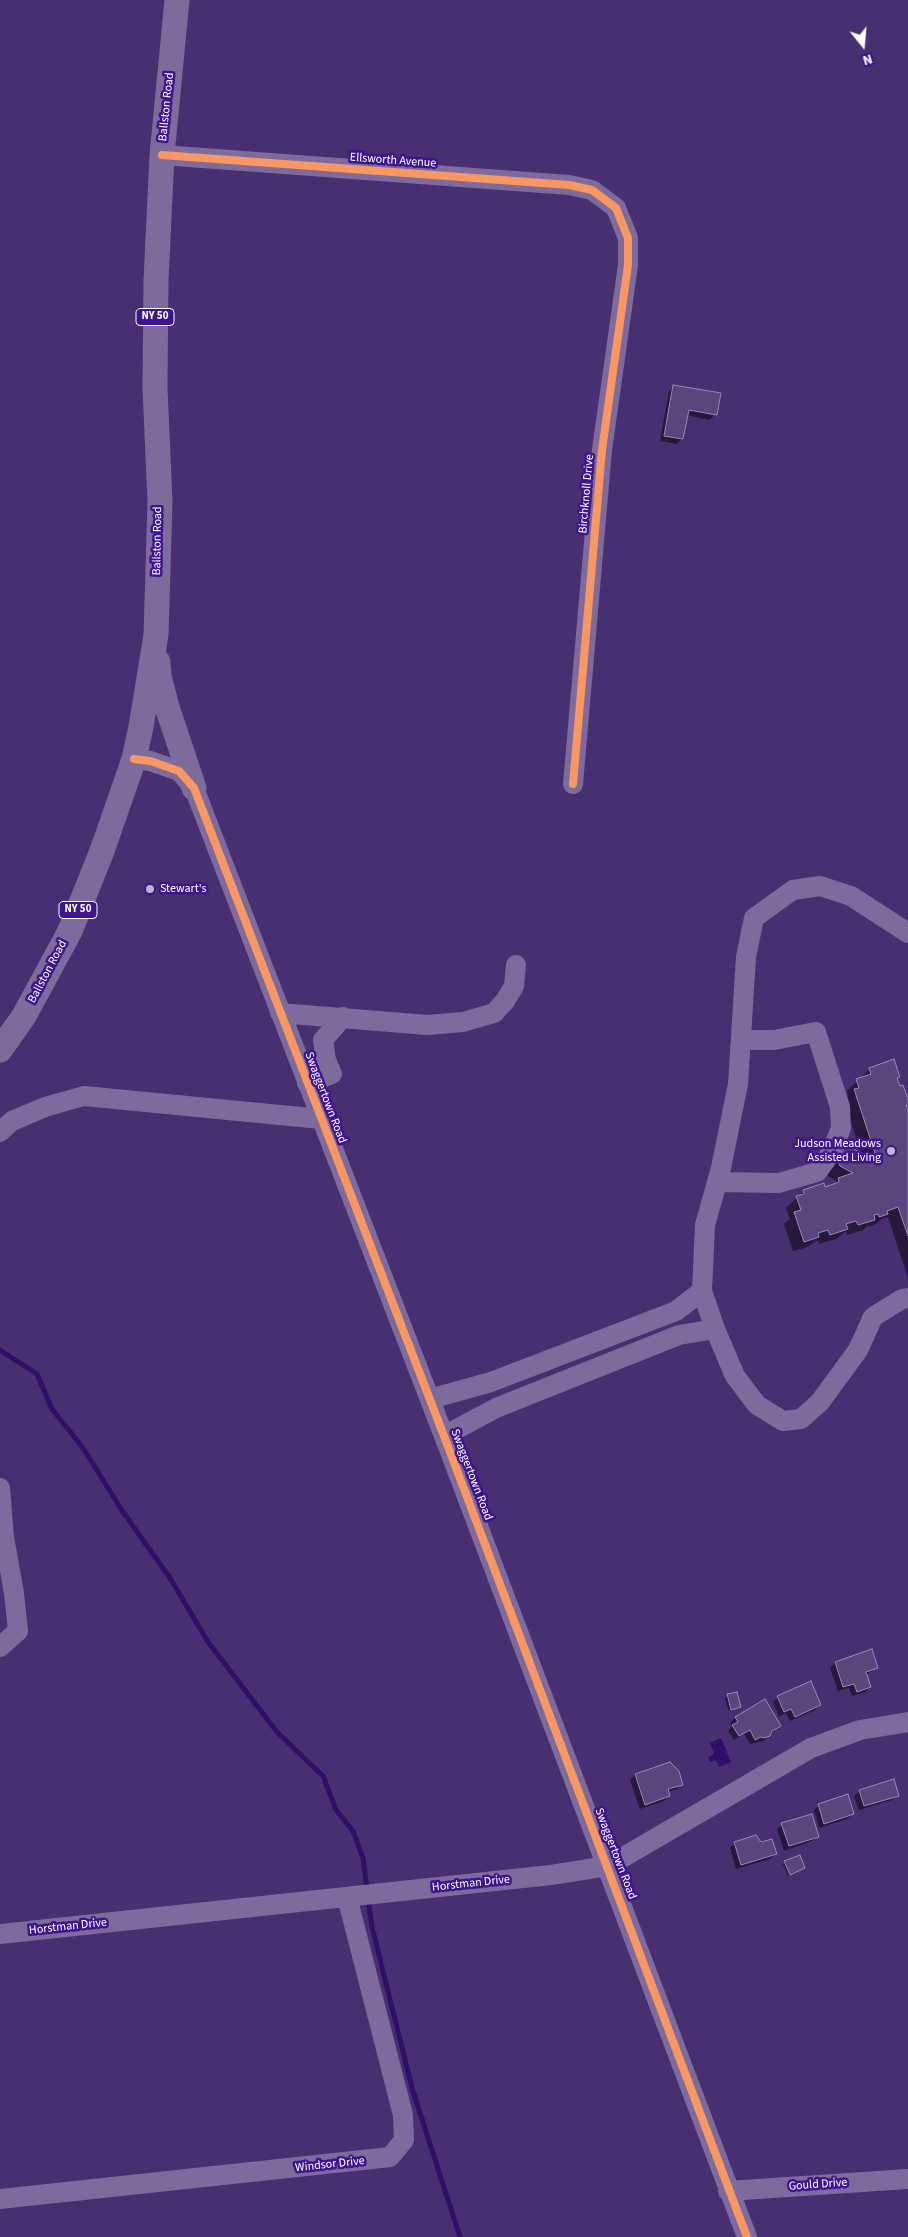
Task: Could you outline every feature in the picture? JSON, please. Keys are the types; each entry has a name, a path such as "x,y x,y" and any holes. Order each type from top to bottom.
{"main road":[{"name":"Ballston Road","path":"0,1050 24,1016 70,931 102,851 134,759 156,635 160,502 154,388 156,280 162,155 177,0"},
{"path":"156,635 159,676 194,788"}],"street":[{"name":"Ellsworth Avenue","path":"162,155 568,185 592,190 616,208"},
{"name":"Birchknoll Drive","path":"573,784 602,450 628,265 628,238 616,208"},
{"name":"Swaggertown Road","path":"134,759 150,761 179,771 194,788 430,1399 747,2237"},
{"path":"908,933 851,896 820,886 794,890 754,918 746,957 738,1084 717,1182 705,1225 702,1292 735,1376 757,1405 783,1422 801,1419 820,1402 858,1350 873,1317 902,1299 908,1298"},
{"path":"280,1013 427,1025 462,1022 494,1013 505,1001 514,986 516,966"},
{"path":"307,1083 332,1074 326,1060 323,1040 343,1017"},
{"path":"717,1182 780,1183 817,1172 831,1154 841,1128 840,1108 816,1032 774,1040 741,1040"},
{"path":"0,1132 12,1121 45,1107 84,1096 321,1119"},
{"path":"430,1399 491,1382 676,1311 702,1292"},
{"path":"444,1436 496,1408 679,1335 715,1329"},
{"path":"0,1488 4,1537 14,1593 18,1631 0,1647"},
{"name":"Horstman Drive","path":"0,1934 551,1875 608,1866 811,1748 860,1730 908,1722"},
{"name":"Windsor Drive","path":"0,2199 390,2157 404,2140 403,2115 346,1897"},
{"name":"Gould Drive","path":"728,2191 908,2179"}],"shaded area":[{"path":"721,1738 731,1762 719,1767 716,1760 710,1762 708,1757 714,1754 710,1743"}],"building":[{"path":"673,385 721,393 717,415 689,410 683,439 664,436"},
{"name":"Judson Meadows Assisted Living","path":"894,1059 900,1077 897,1078 900,1086 903,1085 908,1099 908,1105 906,1105 908,1111 908,1236 898,1207 887,1211 888,1214 879,1217 878,1214 874,1215 875,1220 858,1225 856,1221 846,1224 848,1229 830,1235 828,1230 818,1233 819,1237 804,1242 794,1212 801,1210 796,1196 804,1194 803,1190 824,1183 825,1187 839,1182 838,1178 853,1173 840,1166 836,1156 842,1139 856,1146 854,1149 872,1158 875,1153 854,1089 859,1088 856,1079 871,1074 869,1068"},
{"path":"872,1649 878,1668 866,1672 871,1687 857,1692 854,1684 843,1687 835,1662"},
{"path":"811,1681 821,1705 795,1717 791,1709 784,1712 777,1696"},
{"path":"737,1692 741,1707 731,1710 727,1694"},
{"path":"765,1699 781,1726 772,1731 770,1736 764,1738 761,1737 755,1740 750,1730 739,1736 732,1725 738,1722 735,1717"},
{"path":"670,1762 679,1771 683,1785 668,1789 670,1796 645,1805 635,1774"},
{"path":"894,1779 899,1796 864,1806 859,1790"},
{"path":"848,1794 854,1814 824,1824 818,1804"},
{"path":"812,1814 819,1837 789,1846 781,1823"},
{"path":"756,1835 761,1842 772,1839 777,1854 741,1865 734,1842"},
{"path":"800,1855 805,1868 790,1875 784,1861"}],"waterway":[{"path":"0,1350 37,1374 52,1409 83,1448 123,1512 170,1578 208,1642 277,1732 323,1776 336,1810 353,1831 363,1858 367,1889"},
{"path":"368,1898 372,1927 412,2088 460,2237"}],"cycle path":[{"path":"162,155 569,185 592,190 616,208 628,238 628,265 602,450 573,784"},
{"path":"134,759 150,761 179,771 194,788 444,1436 747,2237"}],"place":[{"name":"Stewart's","path":"150,889"},
{"name":"Judson Meadows Assisted Living","path":"891,1151"}]}
